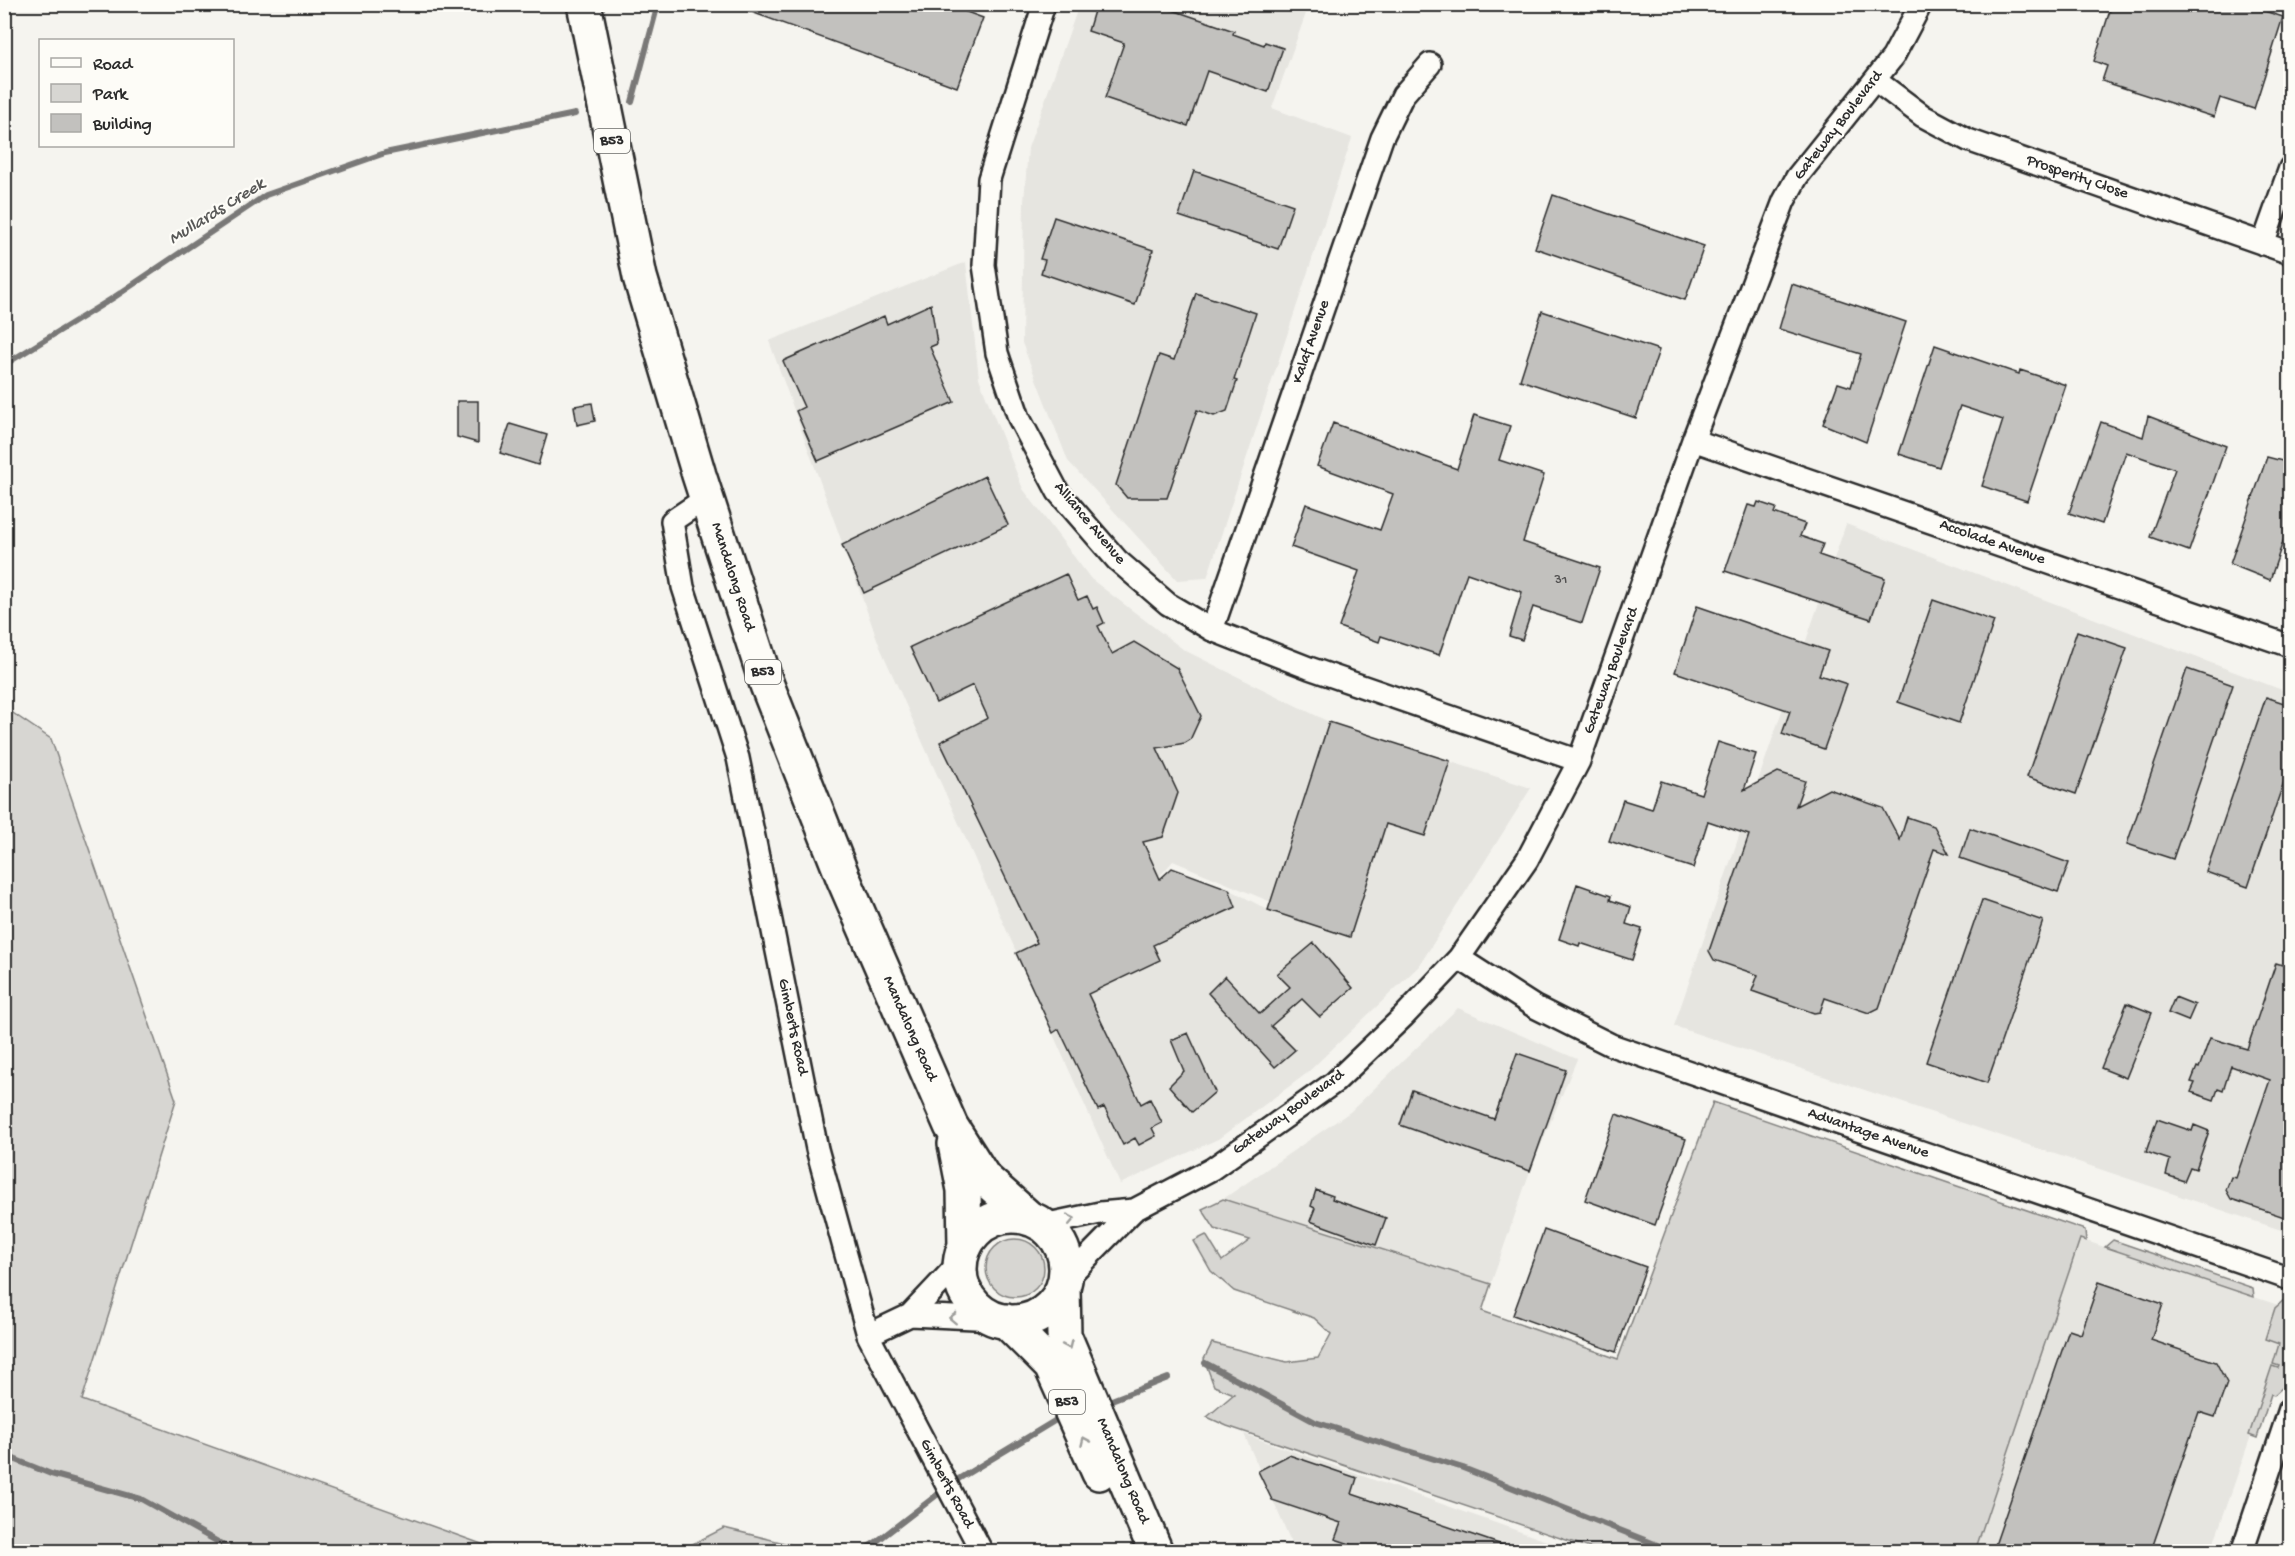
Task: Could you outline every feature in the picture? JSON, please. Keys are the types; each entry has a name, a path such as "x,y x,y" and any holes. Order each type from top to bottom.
{"main road":[{"name":"Mandalong Road","path":"584,4 639,278 706,498 767,685 844,880 951,1125 984,1178 1037,1222"},
{"name":"Mandalong Road","path":"951,1125 964,1190 963,1254"},
{"path":"963,1254 973,1235 995,1219 1017,1216 1037,1222"},
{"name":"B53","path":"1037,1222 1054,1235 1061,1247 1066,1262 1064,1284"},
{"name":"B53","path":"963,1254 961,1273 964,1288 973,1304 984,1313 1001,1320"},
{"name":"Mandalong Road","path":"1064,1284 1064,1335 1156,1551"},
{"path":"1001,1320 1022,1321 1044,1312 1052,1305 1064,1284"},
{"name":"Mandalong Road","path":"1001,1320 1051,1366 1135,1551"}],"street":[{"name":"Alliance Avenue","path":"1044,4 989,180 984,265 997,353 1019,418 1058,492 1117,560 1168,604 1212,630 1309,668 1579,761"},
{"name":"Gateway Boulevard","path":"1064,1284 1134,1210 1212,1169 1335,1082 1404,1016 1459,958 1527,860 1579,761 1694,440 1784,201 1797,177 1893,57 1921,4"},
{"name":"Kalaf Avenue","path":"1212,630 1382,138 1403,95 1430,64"},
{"name":"Prosperity Close","path":"1875,80 1923,116 1968,140 2290,254"},
{"path":"2263,244 2290,168"},
{"name":"Accolade Avenue","path":"1694,440 2290,646"},
{"name":"Gimberts Road","path":"706,498 672,521 683,587 738,758 817,1149 868,1335 981,1551"},
{"name":"Advantage Avenue","path":"1459,958 1535,1007 1611,1045 2290,1279"},
{"name":"Gateway Boulevard","path":"1037,1222 1134,1210"},
{"path":"868,1335 910,1315 963,1254"},
{"path":"910,1315 1001,1320"},
{"path":"2242,1551 2290,1409"}],"shaded area":[{"path":"1079,5 1309,5 1272,108 1352,138 1207,578 1177,580 1068,461 1022,343 1024,202 1028,148"},
{"path":"966,262 979,378 991,409 1023,489 1091,579 1184,650 1329,722 1531,788 1419,966 1306,1074 1218,1139 1120,1184 880,647 769,341","holes":["1173,861 1271,902 1268,910 1229,889 1172,868 1152,885"]},
{"path":"1846,524 2290,693 2290,1233 1674,1026"},
{"path":"1458,1008 1577,1059 1530,1171 1491,1284 1223,1199 1350,1112"},
{"path":"2080,1239 2281,1306 2290,1323 2211,1551 1975,1552"},
{"path":"1244,1434 1575,1551 1295,1551"}],"green space":[{"path":"4,707 51,739 176,1100 82,1400 501,1551 5,1551"},
{"path":"1713,1102 2085,1230 2086,1241 2080,1239 1975,1551 1599,1551 1227,1426 1207,1417 1234,1394 1214,1386 1204,1359 1212,1343 1287,1362 1318,1358 1331,1334 1314,1318 1234,1291 1211,1271 1194,1241 1206,1235 1222,1261 1250,1240 1215,1229 1202,1209 1223,1199 1491,1284 1482,1311 1618,1359"},
{"path":"1015,1239 1026,1241 1039,1252 1044,1268 1042,1279 1031,1292 1015,1297 1004,1295 991,1284 986,1268 988,1257 999,1244"},
{"path":"2113,1240 2253,1288 2254,1297 2105,1247"},
{"path":"2285,1299 2290,1302 2290,1368 2284,1386 2274,1395 2271,1394 2257,1438 2249,1435 2272,1366 2278,1368 2279,1366 2273,1364 2279,1344 2265,1339 2275,1308"},
{"path":"724,1528 817,1551 679,1551"}],"building":[{"path":"735,4 945,4 983,18 957,87 735,6"},
{"path":"1096,4 1155,4 1234,31 1233,34 1264,45 1265,42 1283,48 1268,92 1207,71 1188,126 1105,98 1124,43 1088,31"},
{"path":"2112,4 2243,4 2283,17 2254,109 2220,98 2214,117 2102,81 2107,66 2094,61"},
{"path":"1194,171 1293,205 1278,249 1179,216"},
{"path":"1553,195 1704,246 1685,300 1535,248"},
{"path":"1054,217 1153,250 1135,305 1041,273 1045,260 1040,259"},
{"path":"1792,284 1906,322 1866,442 1823,424 1838,383 1851,387 1861,354 1779,329"},
{"path":"1196,293 1256,313 1234,380 1237,381 1227,411 1214,416 1197,410 1167,498 1127,498 1116,485 1159,355 1174,360"},
{"path":"931,304 937,344 930,347 954,402 818,461 796,411 804,407 783,361 884,316 887,324"},
{"path":"1542,311 1659,350 1636,418 1520,380"},
{"path":"1935,345 2019,374 2020,370 2066,385 2027,501 1982,486 2003,420 1960,406 1939,467 1899,454"},
{"path":"457,401 478,401 478,443 457,437"},
{"path":"592,403 595,421 577,425 574,406"},
{"path":"1474,415 1510,426 1499,460 1544,475 1523,542 1600,568 1582,623 1533,607 1522,640 1509,636 1522,592 1467,573 1439,655 1381,636 1379,642 1339,627 1359,571 1291,547 1306,504 1380,530 1393,494 1317,466 1333,423 1457,469"},
{"path":"2148,416 2226,446 2189,551 2150,537 2175,469 2126,452 2102,524 2069,513 2101,422 2143,437"},
{"path":"510,424 547,435 538,465 500,453"},
{"path":"2267,457 2290,463 2290,521 2270,580 2230,564"},
{"path":"985,476 1008,525 864,593 842,545"},
{"path":"1758,502 1776,508 1774,513 1805,524 1800,536 1823,544 1819,555 1885,578 1871,619 1725,571 1748,505 1756,507"},
{"path":"1066,574 1078,600 1087,596 1093,609 1097,607 1104,623 1098,626 1112,654 1134,642 1177,668 1201,716 1190,740 1157,748 1178,793 1163,837 1143,842 1160,879 1172,868 1229,889 1236,907 1153,945 1160,960 1088,994 1141,1104 1150,1099 1162,1123 1152,1128 1156,1136 1139,1145 1135,1138 1123,1145 1104,1107 1098,1110 1059,1029 1053,1033 1016,953 1037,943 940,742 988,718 973,685 936,703 910,647"},
{"path":"1933,600 1994,621 1959,723 1898,702"},
{"path":"1697,606 1828,651 1819,675 1847,684 1824,749 1782,734 1790,711 1675,672"},
{"path":"2077,631 2127,648 2076,794 2027,777"},
{"path":"2187,669 2233,685 2173,859 2127,844"},
{"path":"2266,697 2290,705 2290,764 2248,887 2206,872"},
{"path":"1329,722 1450,761 1425,836 1386,824 1350,937 1268,910"},
{"path":"1718,742 1756,754 1744,790 1778,772 1805,781 1796,806 1829,789 1883,808 1900,840 1907,817 1934,826 1949,854 1934,849 1879,1008 1869,1013 1825,998 1820,1012 1814,1013 1752,991 1758,975 1714,960 1709,951 1749,835 1708,821 1693,868 1609,841 1623,800 1652,809 1661,781 1701,794"},
{"path":"1970,828 2069,863 2058,892 1960,858"},
{"path":"1577,884 1611,896 1610,900 1631,907 1626,924 1642,929 1632,960 1580,943 1579,946 1559,939"},
{"path":"1982,900 2043,921 1987,1083 1926,1062"},
{"path":"1314,943 1353,988 1320,1017 1302,999 1271,1026 1295,1050 1275,1067 1208,993 1225,976 1260,1014 1290,987 1277,974"},
{"path":"2276,963 2290,967 2290,1219 2231,1199 2226,1190 2231,1177 2236,1178 2270,1080 2231,1066 2223,1091 2218,1089 2214,1100 2191,1092 2195,1083 2191,1082 2210,1038 2247,1049"},
{"path":"2175,997 2195,1005 2188,1021 2168,1013"},
{"path":"2127,1003 2152,1013 2126,1078 2101,1068"},
{"path":"1188,1033 1215,1092 1192,1112 1169,1086 1184,1071 1171,1040"},
{"path":"1517,1053 1566,1070 1530,1171 1400,1125 1412,1090 1494,1119"},
{"path":"1616,1114 1686,1139 1655,1225 1585,1200"},
{"path":"2157,1119 2192,1131 2194,1125 2209,1131 2196,1169 2190,1167 2184,1181 2166,1175 2170,1160 2146,1152"},
{"path":"1316,1190 1333,1196 1332,1199 1386,1218 1376,1245 1310,1221 1315,1208 1311,1206"},
{"path":"1544,1230 1646,1267 1616,1352 1513,1315"},
{"path":"2099,1282 2163,1304 2151,1340 2216,1362 2227,1383 2215,1417 2199,1412 2151,1551 1993,1551 2069,1330 2081,1334"},
{"path":"1289,1455 1357,1478 1352,1494 1514,1549 1513,1551 1371,1551 1335,1539 1341,1523 1272,1500 1258,1471"}],"waterway":[{"name":"Mullards Creek","path":"632,102 658,4"},
{"name":"Mullards Creek","path":"4,365 113,298 266,195 385,153 575,114"},
{"path":"1205,1363 1315,1422 1463,1468 1675,1552"},
{"path":"1109,1401 1168,1378"},
{"path":"860,1552 955,1481 1056,1420"},
{"path":"4,1455 51,1474 141,1499 236,1552"}]}
